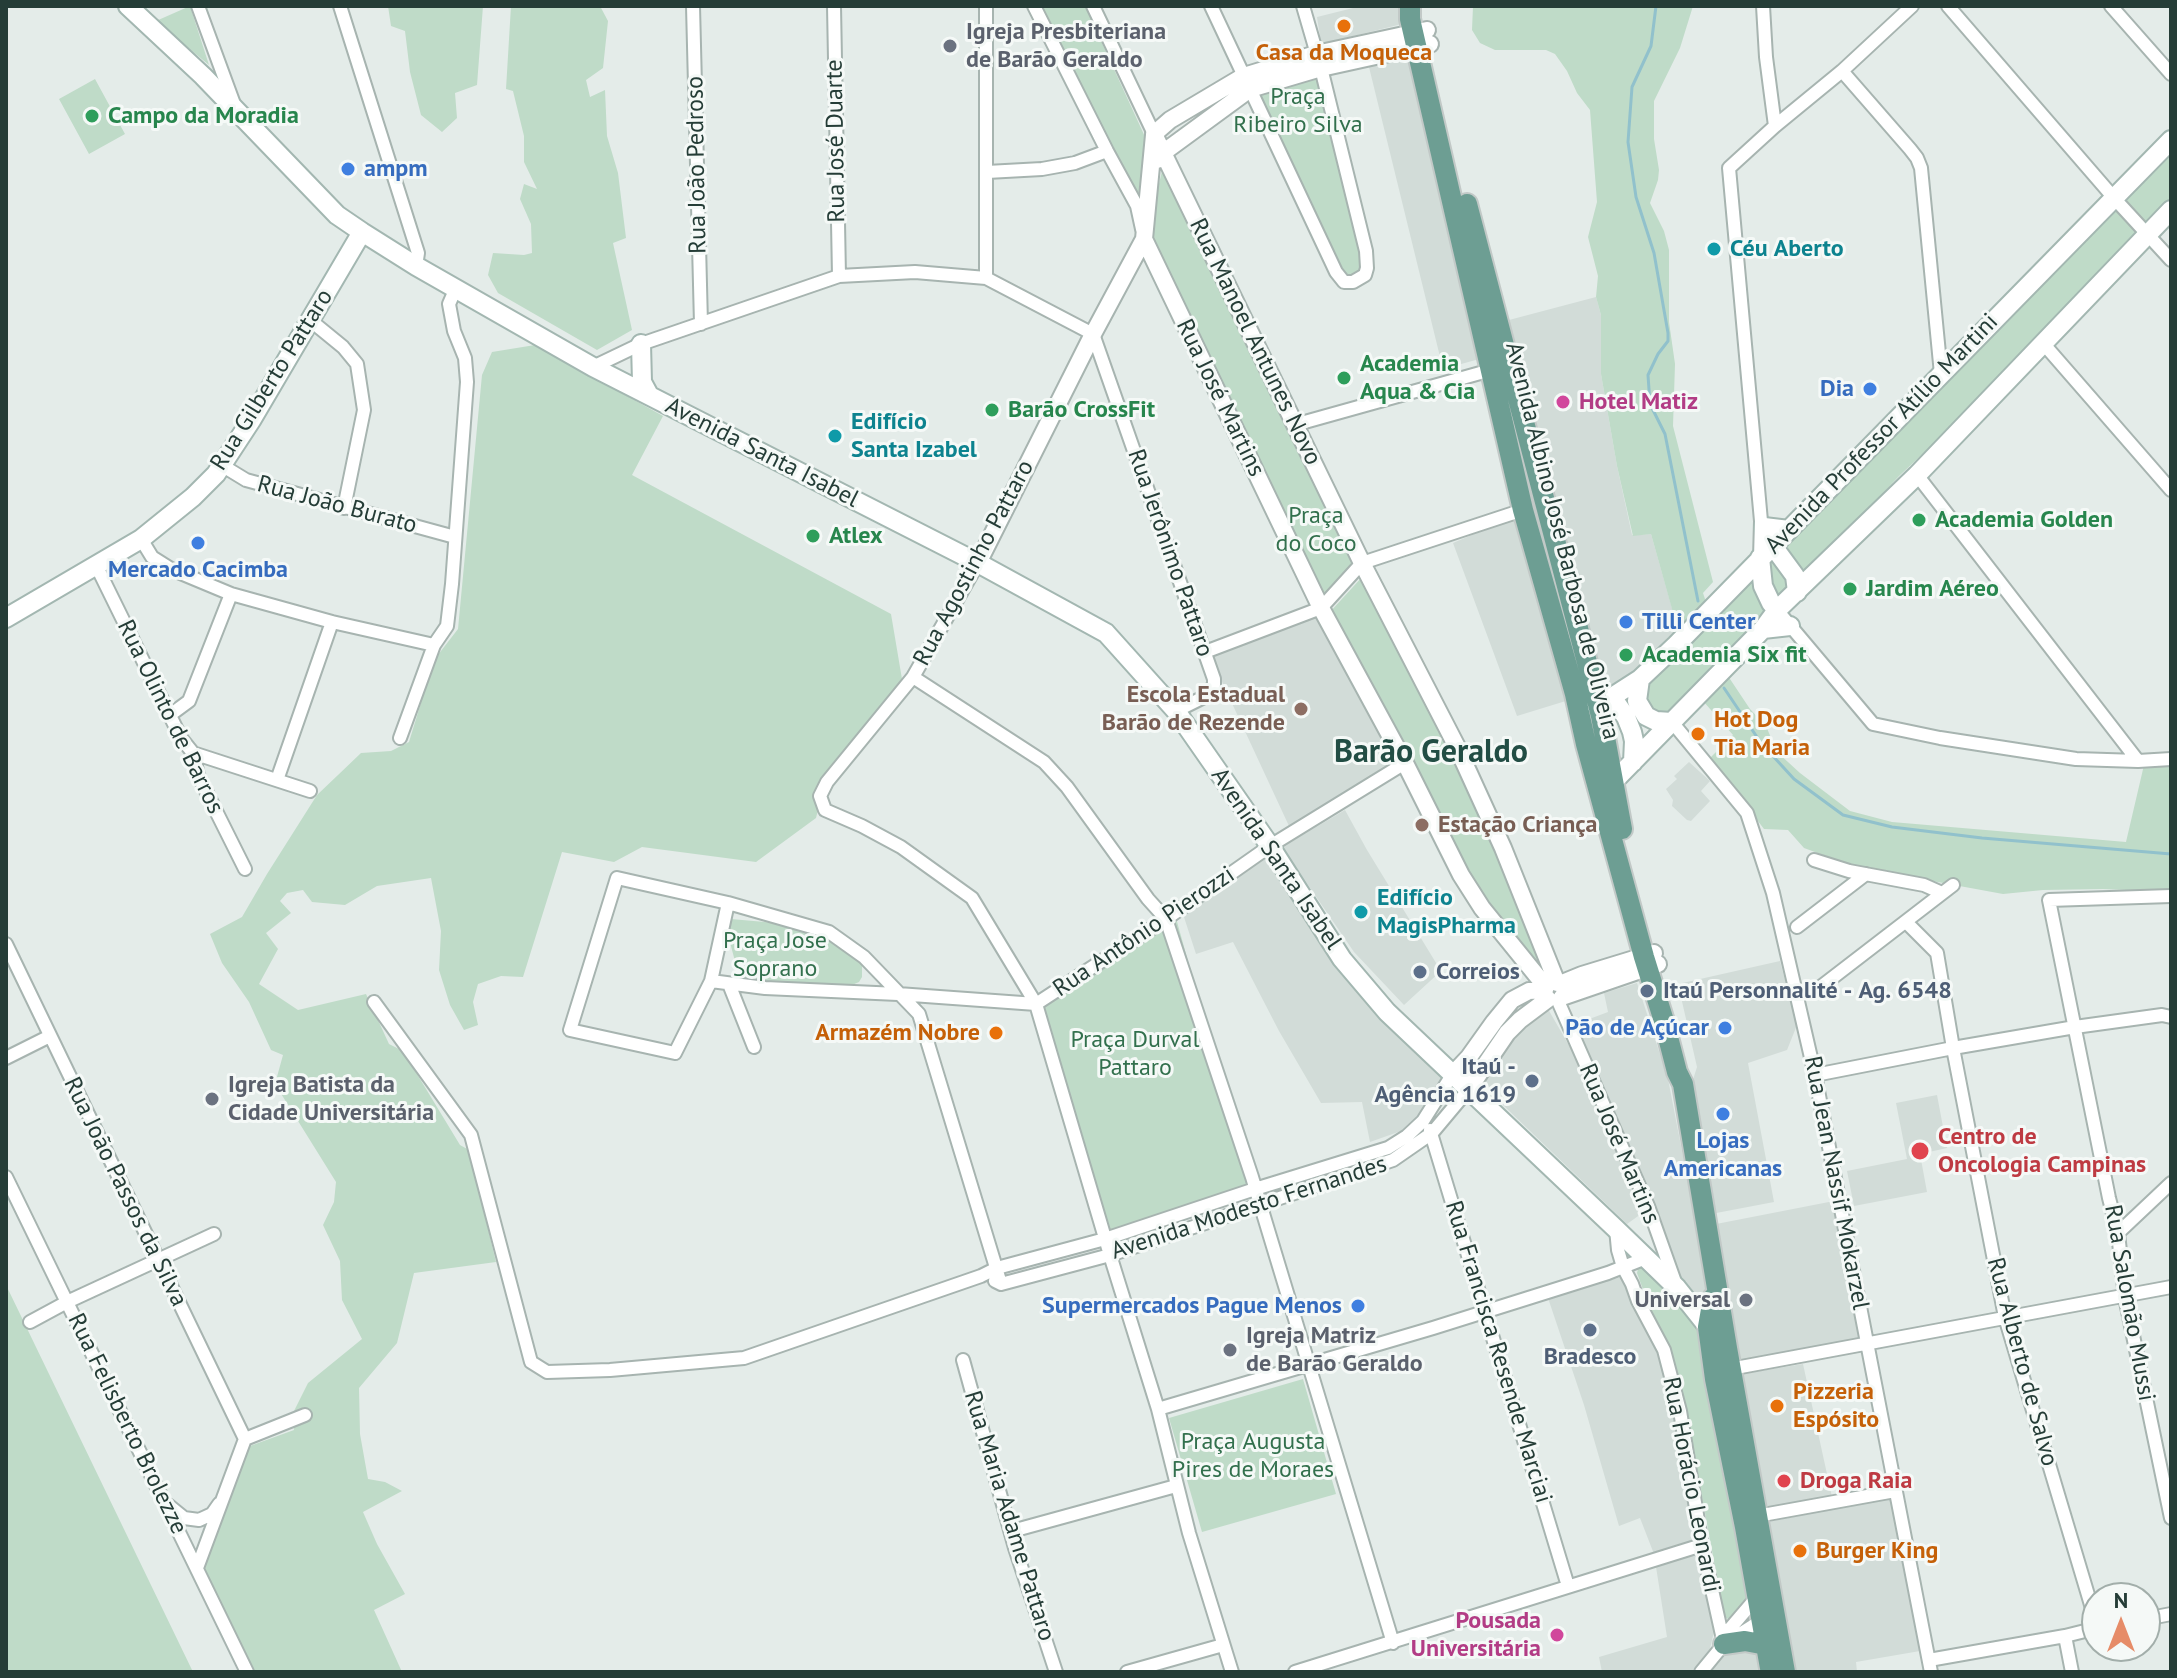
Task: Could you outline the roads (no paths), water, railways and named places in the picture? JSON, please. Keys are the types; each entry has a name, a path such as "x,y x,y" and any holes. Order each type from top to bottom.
{"main road":[{"name":"Avenida Santa Isabel","path":"128,6 203,76 337,215 362,232 593,367 978,563 1106,633 1176,711 1270,846 1342,959 1387,1012 1677,1288 1708,1327"},
{"name":"Avenida Albino José Barbosa de Oliveira","path":"1410,6 1447,130 1595,701 1586,744 1651,960 1676,1020 1687,1069 1683,1084 1757,1516 1768,1617 1766,1645 1771,1672"},
{"name":"Avenida Albino José Barbosa de Oliveira","path":"1419,6 1422,39 1523,510 1619,769 1631,870 1651,960"},
{"name":"Avenida Professor Atílio Martini","path":"1595,701 1640,679 2171,140"},
{"name":"Avenida Professor Atílio Martini","path":"1619,769 1672,722 1763,629 1777,610 1917,475 2171,210"},
{"name":"Rua Gilberto Pattaro","path":"6,618 141,539 193,497 223,466 362,232"},
{"path":"641,344 642,382 649,395"},
{"path":"1762,524 1789,530"},
{"path":"1767,552 1795,576 1797,592"},
{"path":"1767,552 1763,586 1777,610"},
{"path":"1763,629 1790,626"},
{"path":"1640,679 1637,701 1646,716 1656,721 1672,722"},
{"path":"1586,744 1619,769 1634,741 1626,717 1595,701"},
{"name":"Avenida Albino José Barbosa de Oliveira","path":"1717,1284 1708,1327 1715,1379 1757,1597 1768,1617 1785,1672"},
{"path":"1708,1327 1727,1348"},
{"path":"1724,1644 1745,1641 1766,1645"}],"street":[{"path":"198,6 237,111"},
{"path":"340,6 418,253 416,266"},
{"name":"Rua João Pedroso","path":"693,6 701,324"},
{"name":"Rua José Duarte","path":"834,6 839,276"},
{"path":"986,6 986,278"},
{"name":"Rua José Martins","path":"1034,6 1137,206 1144,239 1321,608 1405,763 1461,875 1482,908 1554,992 1648,1206 1677,1288"},
{"name":"Rua Manoel Antunes Novo","path":"1093,6 1294,425 1457,747 1503,848 1554,992"},
{"path":"1211,6 1336,272 1344,282 1353,282 1365,275 1367,260 1303,6"},
{"path":"1763,6 1775,126"},
{"path":"1767,552 1729,168 1912,6"},
{"path":"1948,6 2171,260"},
{"path":"2111,6 2171,74"},
{"path":"1154,134 1181,113 1247,83 1318,61 1422,39"},
{"path":"1842,71 1910,149 1921,168 1941,374"},
{"path":"1152,166 1164,152 1247,83"},
{"name":"Rua Agostinho Pattaro","path":"1036,1004 972,898 901,847 825,810 820,796 827,782 913,677 978,563 1144,239 1154,134"},
{"path":"987,172 1042,169 1075,163 1107,151"},
{"path":"593,367 641,344 839,276 915,272 986,278 1093,334"},
{"path":"400,738 434,645 447,626 467,382 465,358 454,331 449,304 456,288"},
{"path":"310,320 343,347 357,364 364,410 344,508"},
{"name":"Rua Jerônimo Pattaro","path":"1093,334 1214,685 1204,697 1176,711"},
{"path":"2049,350 2170,486"},
{"path":"1294,425 1491,370"},
{"name":"Rua João Burato","path":"223,466 246,480 455,537"},
{"path":"1917,475 2138,761"},
{"path":"1205,652 1321,608 1362,563 1523,510"},
{"path":"141,539 152,557 171,569 231,594 332,622 434,645"},
{"name":"Rua Olinto de Barros","path":"96,565 181,738 193,753 198,775 245,869"},
{"path":"170,715 189,701 231,594"},
{"path":"1777,610 1873,724 1940,738 2076,759 2171,759"},
{"path":"277,780 332,622"},
{"path":"913,677 1044,762 1067,787 1166,919 1261,1206 1393,1643"},
{"name":"Rua Jean Nassif Mokarzel","path":"1672,722 1747,813 1773,893 1815,1075 1930,1666"},
{"path":"193,753 310,791"},
{"name":"Rua Antônio Pierozzi","path":"711,981 765,988 1036,1004 1270,846 1405,763"},
{"path":"1814,860 1866,874 1948,889 1814,992"},
{"path":"1797,927 1866,874"},
{"path":"728,903 711,981 675,1053 570,1030 617,878 728,903 829,932 864,957 919,1014 1001,1284"},
{"name":"Rua Salomão Mussi","path":"2171,896 2049,900 2118,1233 2125,1297 2171,1518"},
{"name":"Rua Alberto de Salvo","path":"1906,922 1937,953 2005,1317 2084,1582"},
{"name":"Rua João Passos da Silva","path":"6,944 245,1439"},
{"name":"Avenida Modesto Fernandes","path":"1001,1284 1110,1255 1393,1160 1432,1133 1468,1090 1507,1033 1554,992 1582,975 1651,960"},
{"path":"729,984 754,1047"},
{"name":"Avenida Modesto Fernandes","path":"374,1002 471,1135 531,1362 547,1372 610,1370 744,1358 997,1268 1105,1239 1388,1148 1423,1121 1452,1075 1512,1000 1529,991 1554,992"},
{"path":"1036,1004 1158,1409 1176,1486 1232,1672"},
{"path":"1815,1075 2075,1027 2162,1015 2171,1017"},
{"path":"6,1058 50,1036"},
{"name":"Rua Francisca Resende Marciai","path":"1423,1121 1432,1133 1568,1586"},
{"name":"Rua Felisberto Brolezze","path":"6,1177 247,1672"},
{"path":"2118,1233 2171,1183"},
{"name":"Rua Horácio Leonardi","path":"1616,1229 1623,1267 1664,1350 1680,1411 1702,1545 1724,1644"},
{"path":"30,1322 214,1234"},
{"path":"1158,1409 1485,1312 1646,1258"},
{"path":"981,1276 1001,1284"},
{"path":"1730,1369 2171,1287"},
{"name":"Rua Maria Adame Pattaro","path":"963,1360 1015,1548 1056,1672"},
{"path":"197,1568 245,1439 305,1415"},
{"path":"1012,1531 1176,1486"},
{"path":"1757,1516 1895,1491"},
{"path":"165,1503 184,1518 199,1520 212,1514 223,1498"},
{"path":"1295,1672 1702,1545"},
{"name":"Rua Horácio Leonardi","path":"1724,1644 1728,1631 1757,1597"},
{"path":"1701,1672 1724,1644 1768,1617"},
{"path":"1930,1666 2081,1632"},
{"path":"2065,1636 2072,1672"},
{"path":"1127,1672 1223,1645"}],"waterway":[{"path":"1656,6 1651,46 1632,87 1628,142 1636,197 1654,253 1668,333 1668,341 1648,375 1650,404 1665,434 1698,601"},
{"path":"1724,688 1761,743 1794,779 1843,815 1892,827 1982,838 2171,854"}],"place":[{"name":"Casa da Moqueca","path":"1344,26"},
{"name":"Igreja Presbiteriana de Barão Geraldo","path":"950,46"},
{"name":"Campo da Moradia","path":"92,116"},
{"name":"ampm","path":"348,169"},
{"name":"Céu Aberto","path":"1714,249"},
{"name":"Academia Aqua & Cia","path":"1344,378"},
{"name":"Dia","path":"1870,389"},
{"name":"Hotel Matiz","path":"1563,402"},
{"name":"Barão CrossFit","path":"992,410"},
{"name":"Edifício Santa Izabel","path":"835,436"},
{"name":"Academia Golden","path":"1919,520"},
{"name":"Atlex","path":"813,536"},
{"name":"Mercado Cacimba","path":"198,543"},
{"name":"Jardim Aéreo","path":"1850,589"},
{"name":"Tilli Center","path":"1626,622"},
{"name":"Academia Six fit","path":"1626,655"},
{"name":"Escola Estadual Barão de Rezende","path":"1301,709"},
{"name":"Hot Dog Tia Maria","path":"1698,734"},
{"name":"Estação Criança","path":"1422,825"},
{"name":"Edifício MagisPharma","path":"1361,912"},
{"name":"Correios","path":"1420,972"},
{"name":"Itaú Personnalité - Ag. 6548","path":"1647,991"},
{"name":"Pão de Açúcar","path":"1725,1028"},
{"name":"Armazém Nobre","path":"996,1033"},
{"name":"Itaú - Agência 1619","path":"1532,1081"},
{"name":"Igreja Batista da Cidade Universitária","path":"212,1099"},
{"name":"Lojas Americanas","path":"1723,1114"},
{"name":"Centro de Oncologia Campinas","path":"1920,1151"},
{"name":"Universal","path":"1746,1300"},
{"name":"Supermercados Pague Menos","path":"1358,1306"},
{"name":"Bradesco","path":"1590,1330"},
{"name":"Igreja Matriz de Barão Geraldo","path":"1230,1350"},
{"name":"Pizzeria Espósito","path":"1777,1406"},
{"name":"Droga Raia","path":"1784,1481"},
{"name":"Burger King","path":"1800,1551"},
{"name":"Pousada Universitária","path":"1557,1635"}],"district":[{"name":"Barão Geraldo","path":"1431,753"}],"park label":[{"name":"Praça Ribeiro Silva","path":"1298,111"},
{"name":"Praça do Coco","path":"1316,530"},
{"name":"Praça Jose Soprano","path":"775,955"},
{"name":"Praça Durval Pattaro","path":"1135,1054"},
{"name":"Praça Augusta Pires de Moraes","path":"1253,1456"}]}
